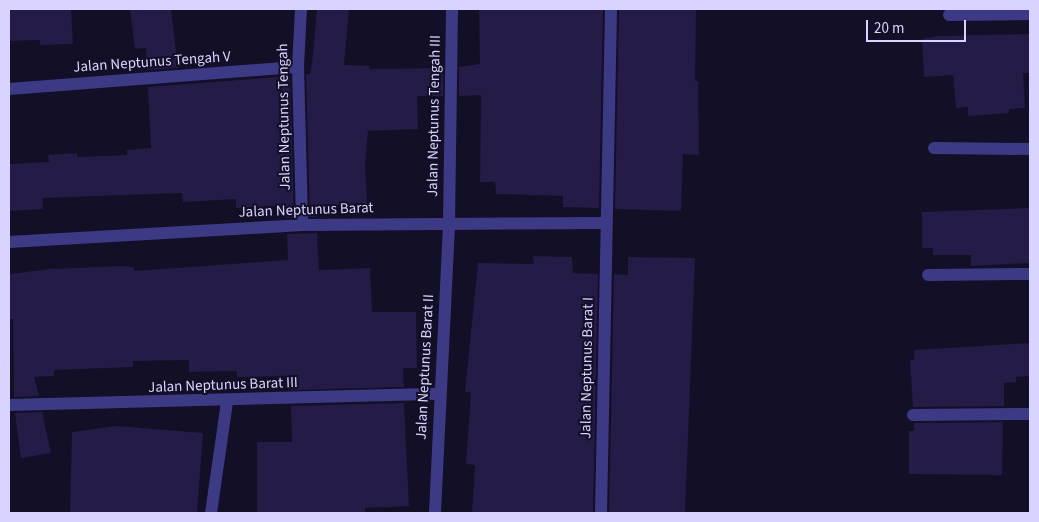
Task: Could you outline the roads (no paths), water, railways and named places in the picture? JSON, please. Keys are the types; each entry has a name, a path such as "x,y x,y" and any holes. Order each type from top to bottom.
{"street":[{"name":"Jalan Neptunus Tengah","path":"301,9 298,67 302,225"},
{"name":"Jalan Neptunus Tengah III","path":"449,224 452,9"},
{"name":"Jalan Neptunus Barat I","path":"601,513 611,9"},
{"path":"949,15 1030,14"},
{"name":"Jalan Neptunus Tengah V","path":"9,89 298,67"},
{"path":"934,148 1030,150"},
{"name":"Jalan Neptunus Barat","path":"9,242 302,225 606,223"},
{"name":"Jalan Neptunus Barat II","path":"435,512 439,394 449,224"},
{"path":"928,275 1030,274"},
{"name":"Jalan Neptunus Barat III","path":"9,405 227,402 439,394"},
{"path":"211,513 227,402"},
{"path":"913,415 1030,414"}]}
